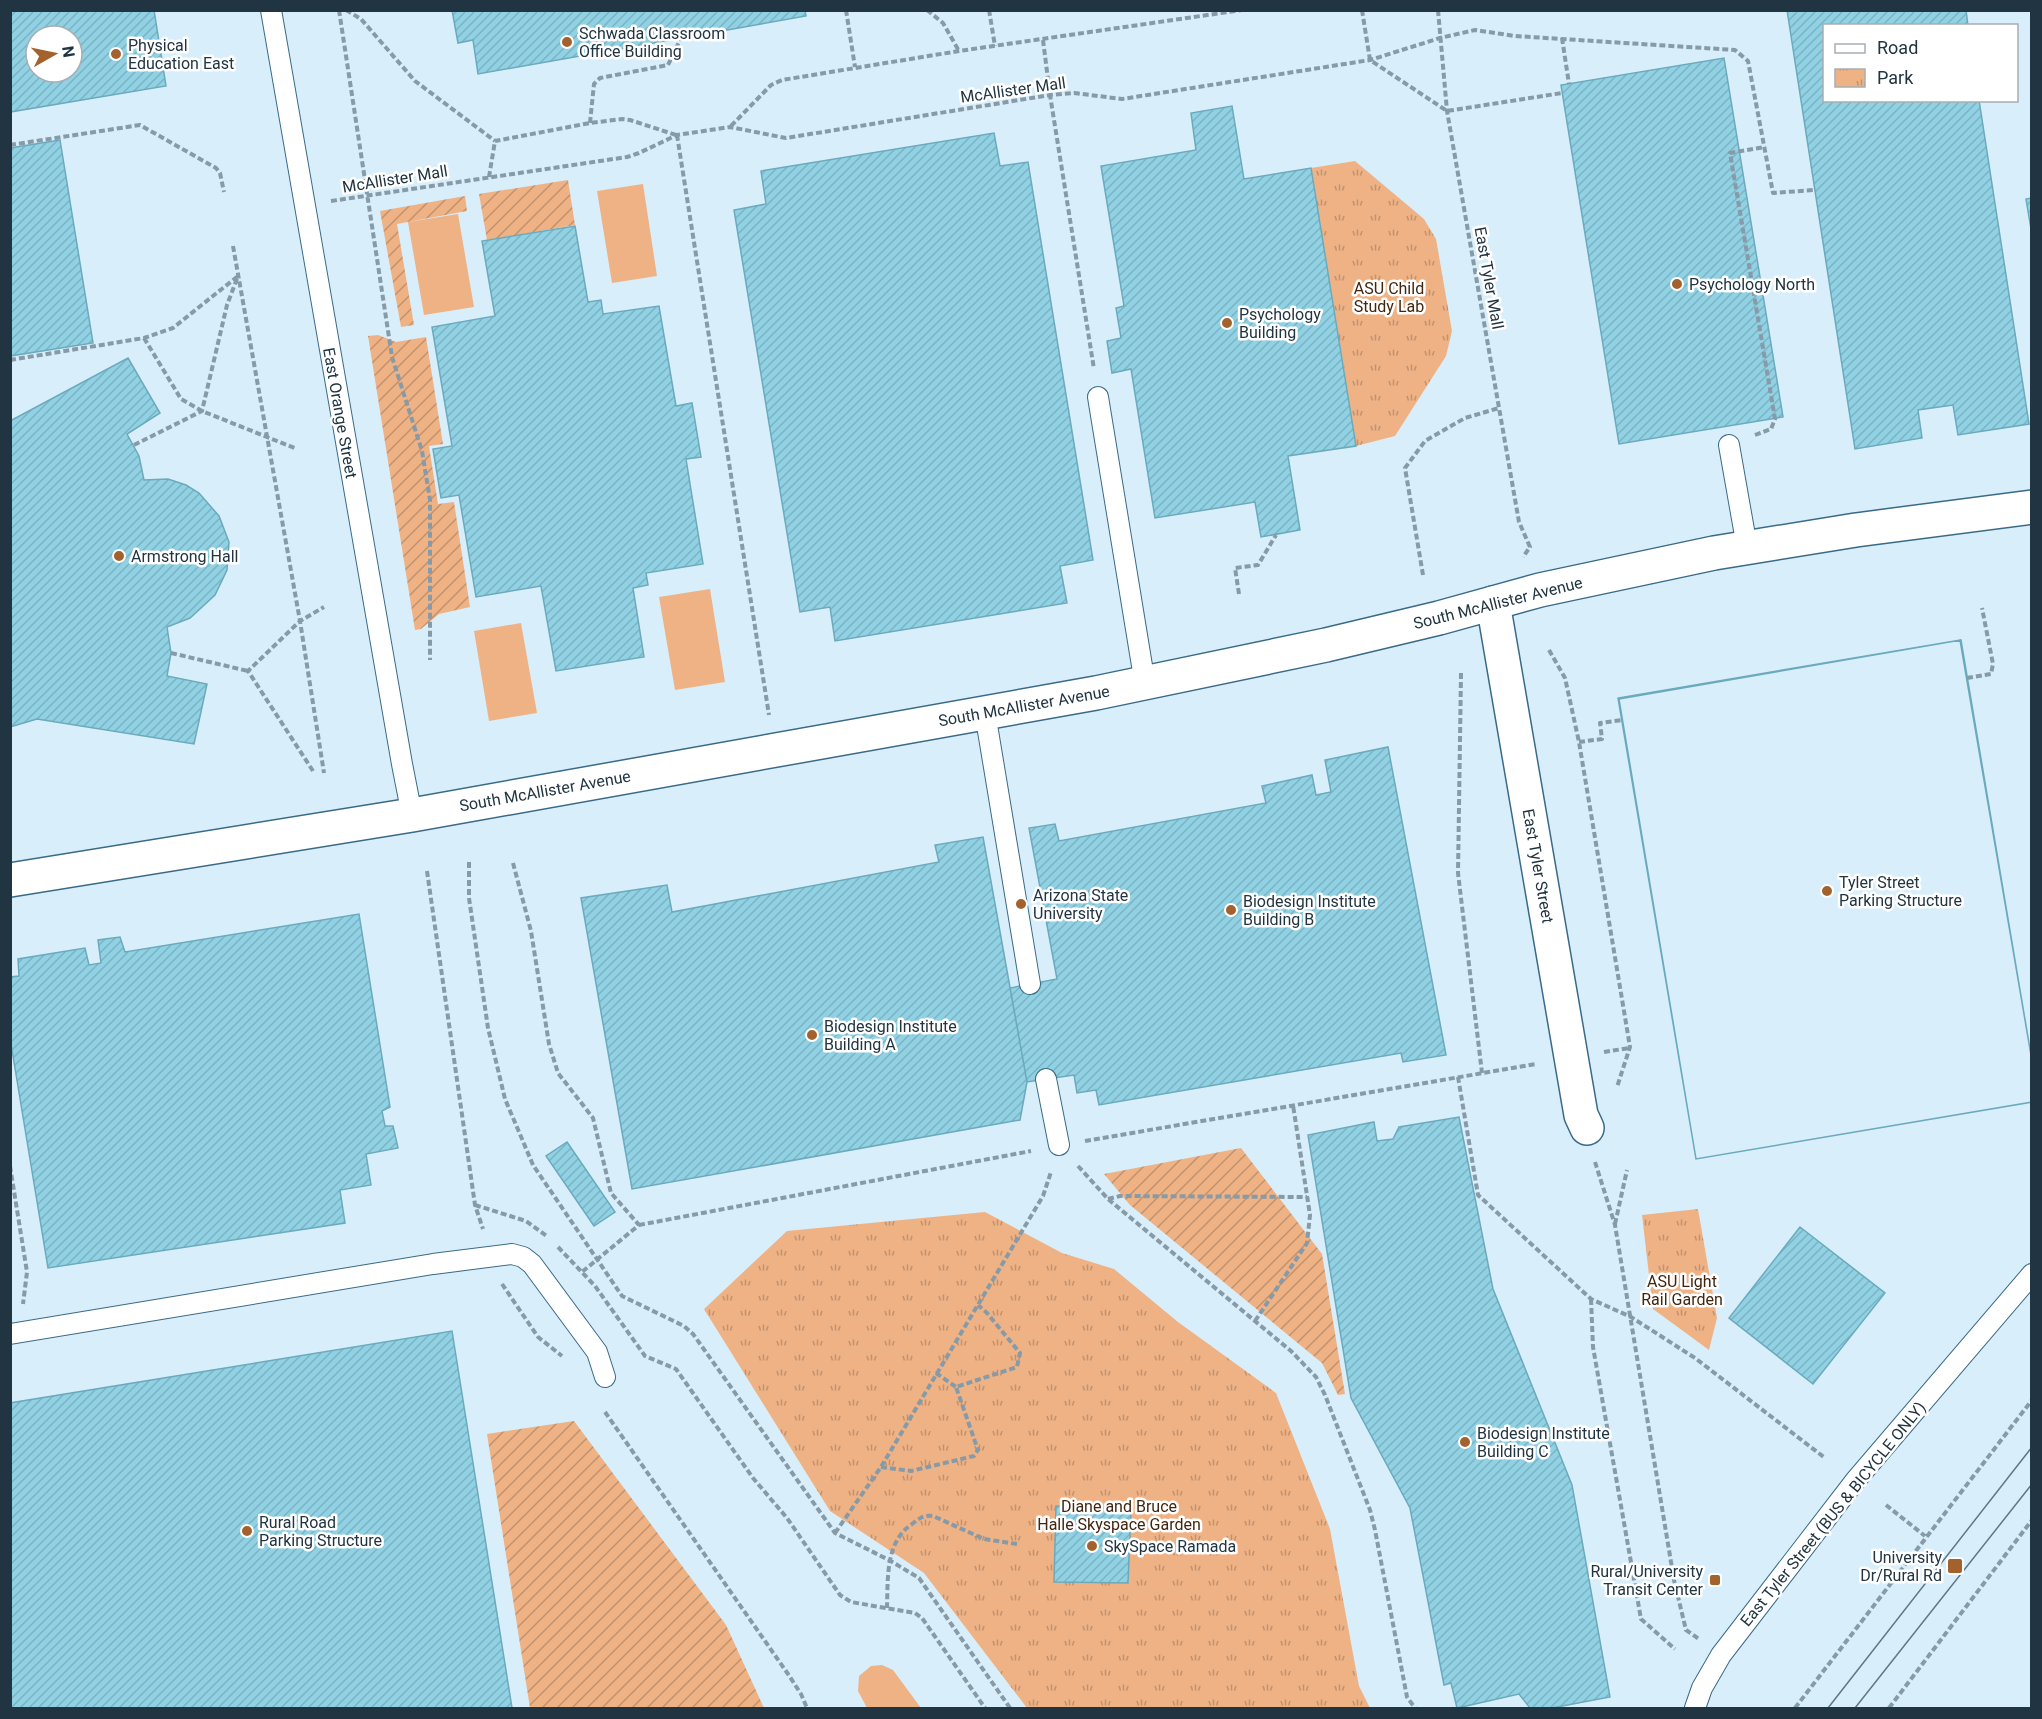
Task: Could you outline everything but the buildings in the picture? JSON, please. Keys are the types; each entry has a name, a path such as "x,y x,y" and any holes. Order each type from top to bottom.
{"street":[{"name":"South McAllister Avenue","path":"10,880 412,815 1145,684 1369,635 1561,586 1747,547 2031,507"},
{"name":"East Tyler Street","path":"1493,603 1581,1115 1587,1128"}],"lane":[{"name":"East Orange Street","path":"271,10 412,815"},
{"path":"1098,397 1145,684"},
{"path":"1729,446 1747,547"},
{"path":"985,713 1030,984"},
{"path":"1046,1079 1059,1145"},
{"path":"19,1333 433,1264 512,1254 523,1257 532,1264 597,1352 605,1377"},
{"name":"East Tyler Street (BUS & BICYCLE ONLY)","path":"1695,1708 1702,1688 1721,1655 1855,1481 2031,1274"}],"path":[{"path":"339,10 392,357 422,451 430,500 430,660"},
{"path":"346,10 362,19 415,81 495,141 489,177"},
{"path":"846,10 855,67"},
{"path":"927,10 943,22 959,51"},
{"path":"989,10 995,46"},
{"path":"730,127 771,85 782,80 959,51 1242,10"},
{"path":"1362,10 1370,60 1447,111 1562,93"},
{"name":"East Tyler Mall","path":"1438,10 1447,111 1519,522 1530,547"},
{"name":"McAllister Mall","path":"304,205 627,157 676,135 730,127 786,138 1050,95 1074,93 1122,99 1370,60 1440,38 1475,30 1515,36 1735,50 1748,61 1773,193 1814,190"},
{"path":"590,123 594,84 600,78 668,65 681,38"},
{"path":"1562,39 1569,84"},
{"path":"1043,40 1098,397"},
{"name":"McAllister Mall","path":"495,141 590,123 630,120 676,135"},
{"path":"10,145 134,124 140,125 216,168 220,173 224,192"},
{"path":"676,135 776,750"},
{"path":"1729,446 1771,429 1775,419 1730,153 1765,147"},
{"path":"233,246 300,621 324,773"},
{"path":"10,360 144,339 173,328 238,276"},
{"path":"202,411 227,305 238,276"},
{"path":"144,339 181,399 202,411 297,449"},
{"path":"1423,575 1405,468 1425,441 1465,418 1499,408"},
{"path":"134,445 202,411"},
{"path":"1239,594 1235,568 1258,565 1276,535"},
{"path":"248,671 300,621 324,607"},
{"path":"1967,678 1991,674 1993,664 1982,608"},
{"path":"1549,650 1565,678 1579,742 1630,1047 1617,1087"},
{"path":"171,653 248,671 313,771"},
{"path":"1461,673 1458,873 1482,1073"},
{"path":"1579,742 1602,738 1600,723 1622,720"},
{"path":"469,862 469,898 488,1028 505,1099 533,1165 622,1296 684,1326 693,1334 835,1533 919,1578 1010,1708"},
{"path":"513,863 531,931 549,1044 558,1073 593,1118 611,1193 639,1225 582,1272"},
{"path":"427,871 475,1205"},
{"path":"1601,1053 1630,1047"},
{"path":"1511,1068 1538,1064"},
{"path":"1458,1077 1478,1195 1591,1299 1631,1317 1695,1358 1825,1458"},
{"path":"1255,1321 1306,1243 1310,1215 1293,1105"},
{"path":"1587,1128 1597,1174 1615,1225 1674,1580 1686,1630 1721,1655"},
{"path":"835,1533 881,1467 1043,1196 1059,1145"},
{"path":"1059,1145 1108,1199 1291,1351 1316,1377 1370,1510 1407,1697 1415,1708"},
{"path":"10,1166 27,1272 19,1333"},
{"path":"1615,1225 1627,1170"},
{"path":"1108,1199 1120,1196 1307,1197"},
{"path":"1591,1299 1593,1347 1641,1619 1675,1649"},
{"path":"956,1387 1017,1367 1020,1353 978,1305"},
{"path":"616,1314 645,1356 676,1369 753,1478 787,1518 840,1595 851,1602 915,1612 922,1618 985,1708"},
{"path":"881,1467 911,1471 974,1456 978,1450 956,1387 936,1373"},
{"path":"1795,1708 2031,1400"},
{"path":"605,1412 788,1674 807,1708"},
{"path":"1886,1505 1926,1536"},
{"path":"887,1608 889,1560 901,1531 924,1515 933,1516 984,1539 1017,1544"},
{"path":"1889,1708 2031,1520"}],"green space":[{"name":"ASU Child Study Lab","path":"1355,161 1424,219 1436,239 1452,331 1446,356 1395,436 1356,446 1311,168"},
{"path":"568,180 575,225 487,240 479,194"},
{"path":"643,184 657,276 612,283 597,191"},
{"path":"465,196 467,211 397,224 414,325 401,327 380,211"},
{"path":"458,214 474,307 424,315 408,222"},
{"path":"378,335 396,342 426,337 443,444 429,446 438,504 454,502 470,607 439,614 421,629 415,630 368,336"},
{"path":"710,589 725,682 675,690 659,597"},
{"path":"521,623 537,713 489,721 474,631"},
{"path":"1241,1148 1322,1254 1345,1394 1338,1395 1322,1363 1130,1205 1104,1174"},
{"name":"ASU Light Rail Garden","path":"1698,1209 1717,1318 1709,1350 1653,1309 1642,1215"},
{"name":"Diane and Bruce Halle Skyspace Garden","path":"985,1212 1062,1253 1114,1269 1178,1322 1276,1393 1330,1529 1359,1686 1370,1708 1027,1708 924,1573 830,1511 704,1309 787,1231"},
{"path":"574,1421 726,1625 764,1708 530,1708 487,1434"},
{"path":"882,1665 893,1670 921,1708 867,1708 858,1691 859,1676 871,1666"}],"tram line":[{"path":"1828,1708 2032,1447"},
{"path":"1855,1708 2032,1484"}],"place":[{"name":"Schwada Classroom Office Building","path":"567,42"},
{"name":"Physical Education East","path":"116,54"},
{"name":"Psychology North","path":"1677,284"},
{"name":"Psychology Building","path":"1227,323"},
{"name":"Armstrong Hall","path":"119,556"},
{"name":"Tyler Street Parking Structure","path":"1827,891"},
{"name":"Arizona State University","path":"1021,904"},
{"name":"Biodesign Institute Building B","path":"1231,910"},
{"name":"Biodesign Institute Building A","path":"812,1035"},
{"name":"Biodesign Institute Building C","path":"1465,1442"},
{"name":"Rural Road Parking Structure","path":"247,1531"},
{"name":"SkySpace Ramada","path":"1092,1546"},
{"name":"University Dr/Rural Rd","path":"1955,1566"},
{"name":"Rural/University Transit Center","path":"1715,1580"}]}
